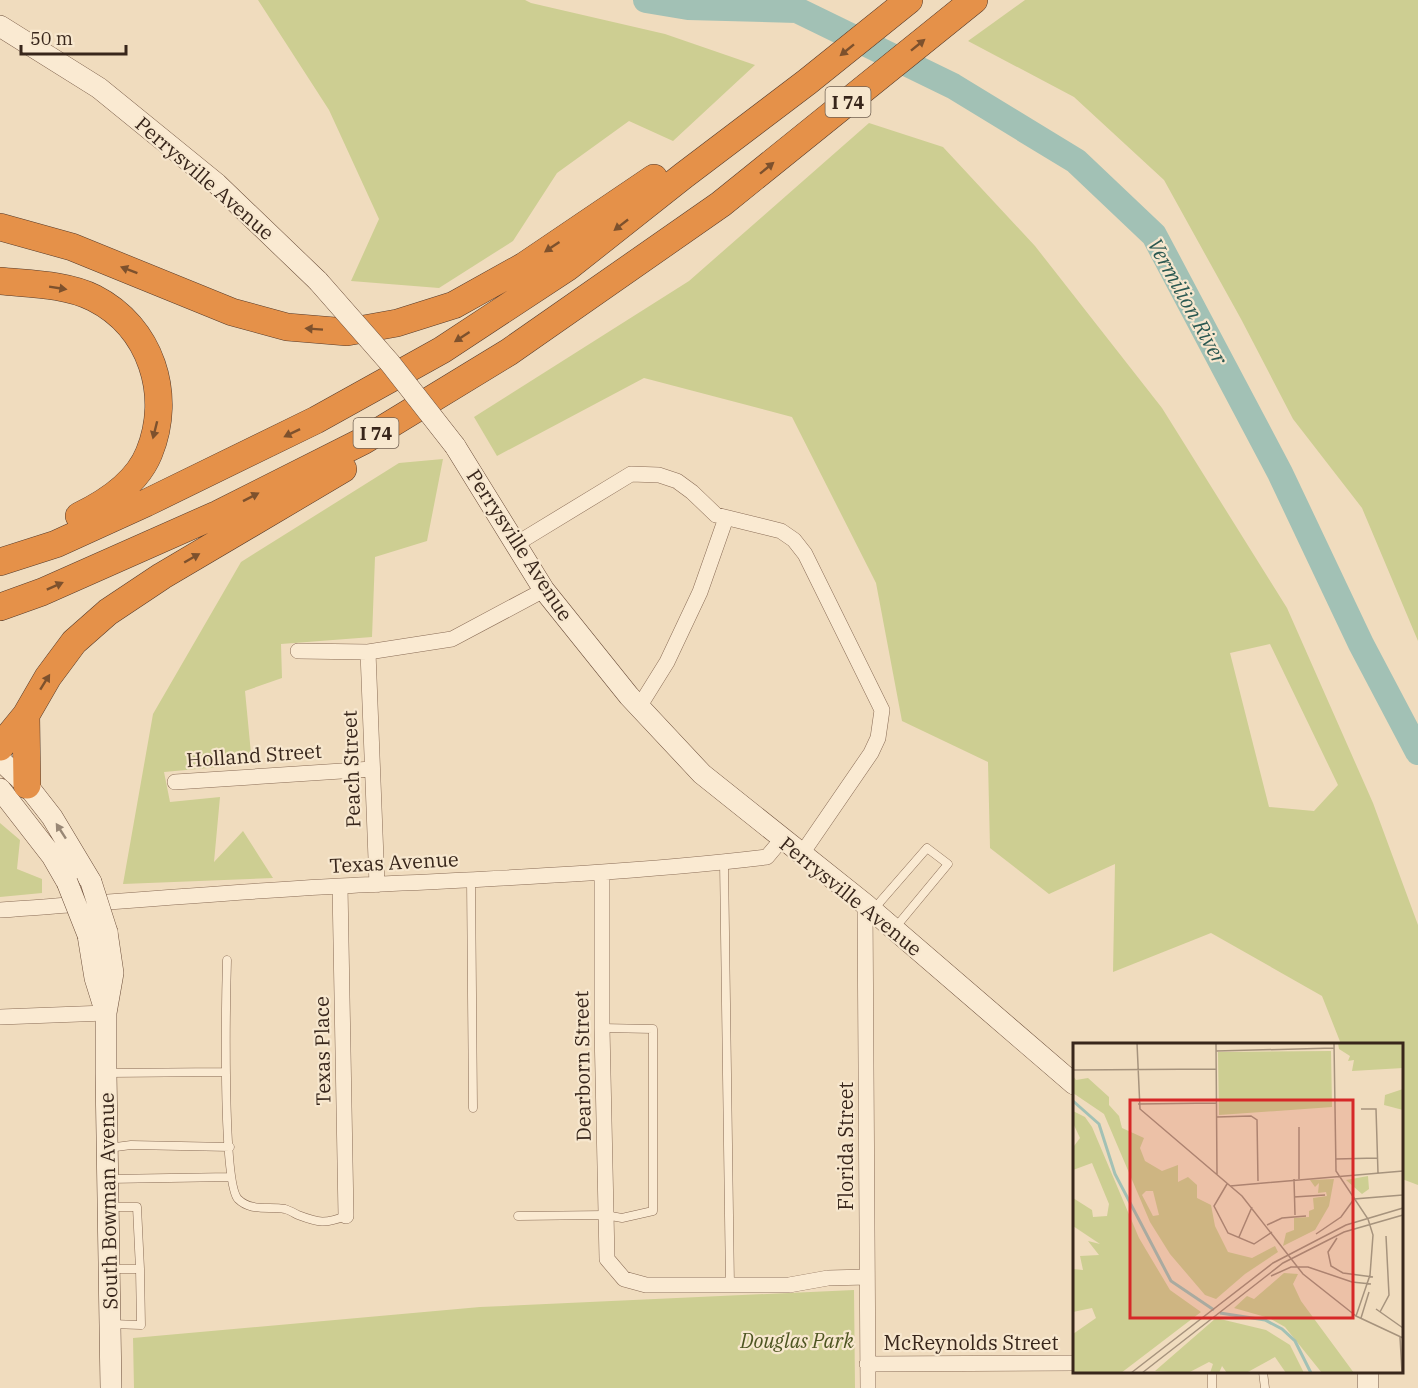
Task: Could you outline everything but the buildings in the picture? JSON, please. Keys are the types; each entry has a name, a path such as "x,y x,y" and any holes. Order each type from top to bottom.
{"highway":[{"name":"I 74","path":"0,562 56,544 146,503 316,420 442,350 568,267 677,171 807,82 909,0"},
{"name":"I 74","path":"0,607 42,592 218,514 363,441 509,352 721,204 974,0"},
{"path":"0,227 72,247 232,312 287,327 347,332 397,323 454,305 524,266 677,171"},
{"path":"0,747 26,715 48,677 74,642 108,612 162,576 515,366 578,323 683,243 721,204"},
{"path":"0,281 63,288 93,297 119,315 138,334 153,363 159,391 157,423 148,455 132,478 106,503 0,555"},
{"path":"26,715 27,784"}],"street":[{"name":"Perrysville Avenue","path":"0,26 99,88 217,184 318,281 390,363 454,446 544,590 639,707 702,774 869,908 1073,1083"},
{"path":"516,544 631,474 660,475 692,492 716,515 781,531 794,540 805,554 882,710 878,738 872,753 801,855"},
{"path":"639,707 667,662 700,592 726,518"},
{"path":"298,651 368,652 452,639 544,590"},
{"name":"Peach Street","path":"368,652 377,885"},
{"name":"South Bowman Avenue","path":"0,760 27,784 58,826 91,882 97,933"},
{"name":"Holland Street","path":"175,782 372,769"},
{"name":"South Bowman Avenue","path":"0,789 52,856 97,933 113,973 106,1013 111,1388"},
{"name":"Texas Avenue","path":"0,909 340,886 603,872 724,862 766,857 782,839"},
{"name":"Dearborn Street","path":"603,872 602,1028 607,1259 624,1279 646,1285 730,1286"},
{"name":"Texas Place","path":"340,886 346,1216"},
{"name":"Florida Street","path":"868,1388 869,908"},
{"path":"0,1017 106,1013"},
{"path":"730,1286 789,1285 828,1278 867,1277"},
{"name":"McReynolds Street","path":"867,1364 1073,1363"}],"lane":[{"path":"869,908 927,848 948,864 894,929"},
{"path":"724,862 730,1286"},
{"path":"471,879 473,1108"},
{"path":"227,960 225,1072 231,1177 235,1196 246,1206 273,1210 285,1209 316,1222 325,1223 346,1216"},
{"path":"518,1216 605,1215 622,1218 653,1211 652,1029 602,1028"},
{"path":"106,1073 225,1072"},
{"path":"106,1148 130,1146 230,1147"},
{"path":"107,1179 231,1177"},
{"path":"108,1207 137,1207 140,1269 141,1325 111,1324"},
{"path":"110,1269 140,1269"},
{"path":"1263,1373 1264,1388"}],"green space":[{"path":"258,0 525,0 665,34 755,65 673,141 629,121 557,173 513,241 439,288 351,281 379,219 329,110"},
{"path":"1025,0 1418,0 1418,641 1362,508 1293,419 1164,180 1074,97 968,41"},
{"path":"869,123 943,147 1035,246 1162,408 1287,608 1373,803 1418,925 1418,1185 1403,1179 1403,1043 1341,1043 1322,996 1211,933 1113,972 1115,864 1049,894 990,848 988,762 902,721 876,583 792,417 644,378 497,456 474,417 689,281","holes":["1270,644 1338,785 1314,811 1269,807 1230,653"]},
{"path":"443,459 427,541 375,557 372,637 281,644 282,678 245,691 252,764 164,772 170,802 220,797 214,862 243,831 273,878 123,884 153,714 241,562 399,463"},
{"path":"0,823 20,840 17,869 42,879 42,893 0,897"},
{"name":"Douglas Park","path":"854,1290 855,1388 134,1388 133,1338 480,1307"}],"waterway":[{"name":"Vermilion River","path":"646,0 688,7 797,10 953,86 1076,161 1154,235 1280,473 1361,644 1418,752"}]}
